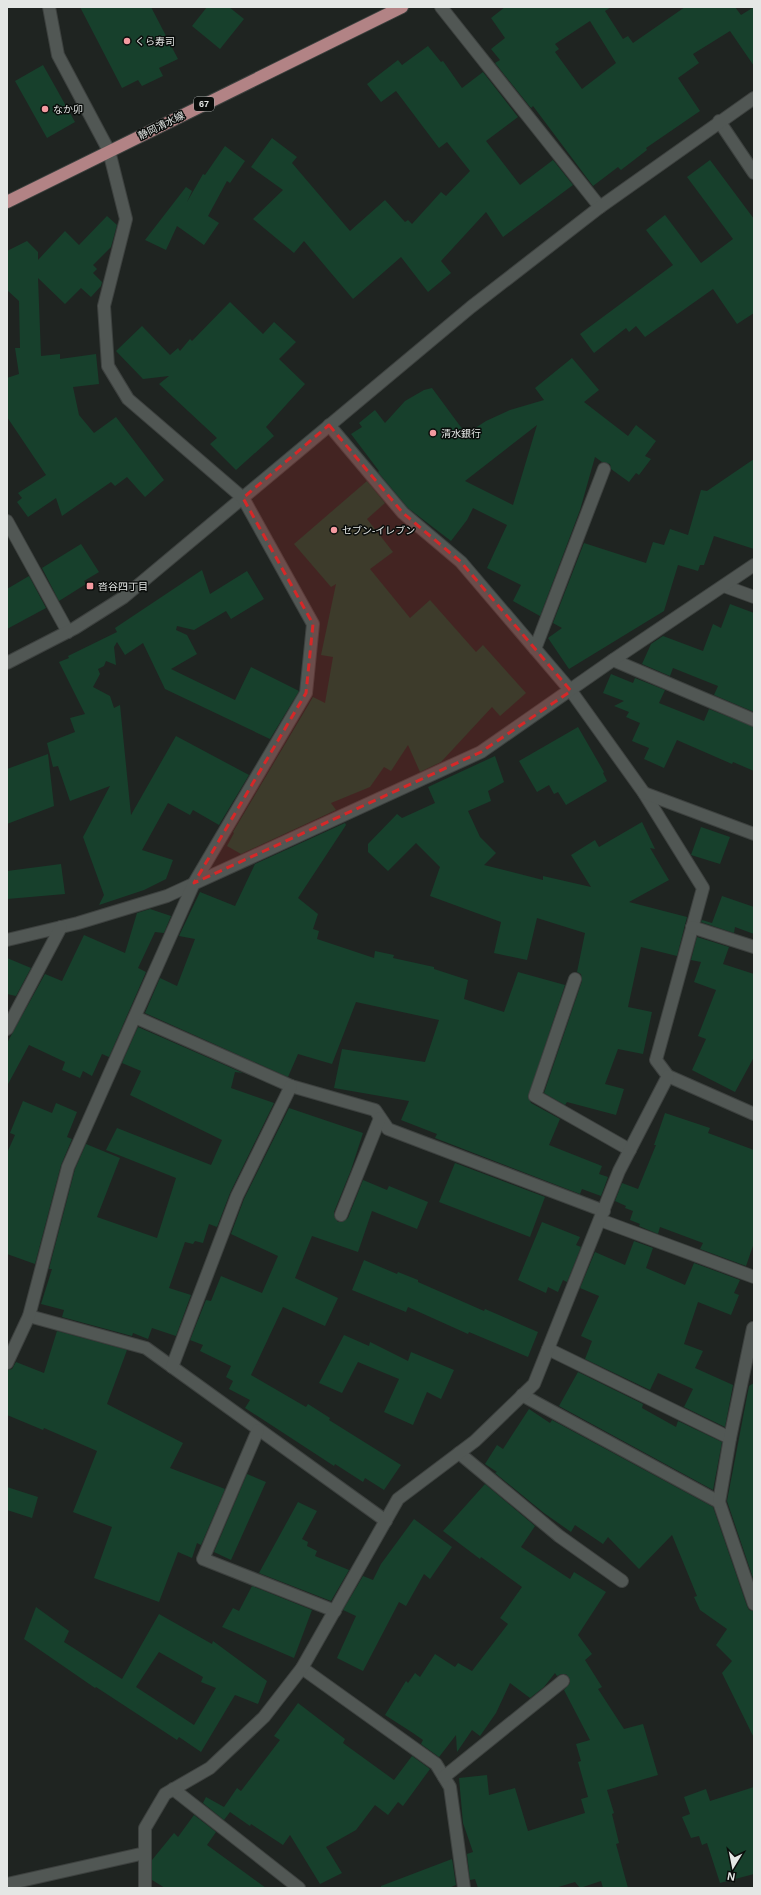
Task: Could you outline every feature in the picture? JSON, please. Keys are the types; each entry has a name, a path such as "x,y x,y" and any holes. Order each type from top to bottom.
{"main road":[{"name":"静岡清水線","path":"7,202 402,7"}],"street":[{"path":"7,1363 29,1316 68,1166 194,884 306,693 313,624 243,498 128,399 108,366 104,306 126,219 109,151 58,55 49,7"},
{"path":"440,7 600,207"},
{"path":"7,663 68,632 124,597 471,307 600,207 719,121 754,98"},
{"path":"719,121 754,173"},
{"path":"329,425 403,513 461,562 571,691 644,793 703,888 656,1060 668,1076 754,1114"},
{"path":"535,650 604,469"},
{"path":"7,521 68,632"},
{"path":"7,940 61,927 167,896 481,752 571,691 613,660 754,566"},
{"path":"724,586 754,597"},
{"path":"613,660 754,720"},
{"path":"644,793 754,834"},
{"path":"7,1029 61,927"},
{"path":"692,927 754,947"},
{"path":"575,979 535,1096 630,1150"},
{"path":"135,1017 290,1086 375,1110 388,1129 754,1277"},
{"path":"145,1888 145,1828 166,1794 210,1768 259,1722 302,1668 398,1499 475,1440 534,1384 619,1171 668,1076"},
{"path":"172,1367 237,1196 290,1086"},
{"path":"341,1215 380,1118"},
{"path":"29,1316 146,1348 386,1521"},
{"path":"754,1326 730,1438 719,1502 754,1604"},
{"path":"548,1349 730,1438"},
{"path":"522,1395 719,1502"},
{"path":"258,1430 203,1559 335,1611"},
{"path":"459,1453 559,1536 622,1581"},
{"path":"302,1668 436,1764 450,1787 464,1888"},
{"path":"444,1777 563,1681"},
{"path":"173,1790 299,1888"},
{"path":"7,1884 145,1853"}],"highlighted area":[{"path":"329,425 403,513 461,562 571,691 481,752 194,883 306,693 313,624 243,498"}],"building":[{"path":"80,7 151,7 178,59 159,68 163,76 142,86 138,80 122,88"},
{"path":"207,7 229,7 244,19 220,49 192,26"},
{"path":"505,7 611,7 605,11 623,39 628,36 633,43 685,7 735,7 741,15 754,7 754,66 730,31 693,54 699,63 678,78 700,111 646,148 647,150 621,170 618,167 593,186 533,106 531,108 495,63 500,60 491,49 505,38 491,18","holes":["590,21 616,63 582,89 555,52 559,49 555,44"]},
{"path":"428,46 441,62 443,61 462,88 483,72 518,117 486,141 520,185 553,160 573,185 503,237 486,212 441,261 451,273 428,292 401,257 353,299 304,241 294,253 253,219 283,190 251,167 272,138 297,157 292,163 350,231 385,200 405,222 408,220 412,224 441,192 446,196 470,171 447,142 439,148 396,91 381,102 367,84 398,60 402,65"},
{"path":"43,65 75,122 47,138 15,81"},
{"path":"225,146 245,161 230,183 227,181 208,216 219,223 204,245 177,226 166,250 145,240 186,187 192,191 187,202 203,174 205,175"},
{"path":"710,160 754,219 754,313 737,324 713,289 645,337 636,326 629,332 626,328 594,353 580,334 673,265 646,230 665,215 701,263 733,239 687,177"},
{"path":"107,216 117,225 111,247 93,265 97,269 93,273 102,282 101,286 91,297 81,288 65,304 38,278 41,356 60,354 60,359 96,354 99,384 73,387 79,415 94,433 116,417 164,480 145,497 127,477 115,486 111,482 62,516 56,498 28,517 17,502 22,498 18,493 46,475 7,417 7,378 19,374 15,348 20,348 19,301 7,290 7,251 27,241 38,252 38,260 65,231 79,245"},
{"path":"230,302 263,334 274,322 296,342 279,359 305,384 266,427 274,436 236,470 210,444 217,438 159,384 169,376 143,379 116,351 142,326 170,355 178,348 180,351 190,339 192,341"},
{"path":"572,358 599,390 584,402 628,436 636,425 656,441 645,456 651,459 639,475 636,473 629,482 611,469 610,464 602,462 595,457 580,510 540,616 513,601 521,585 487,568 507,525 473,508 467,520 451,541 408,508 378,472 379,471 351,434 362,427 359,423 375,410 385,423 405,401 424,390 432,388 466,434 486,421 510,410 544,400 535,388","holes":["537,425 513,505 465,481"]},
{"path":"754,459 754,549 714,536 704,565 700,565 698,571 678,565 664,611 569,669 548,638 562,628 553,623 584,543 646,563 653,542 664,545 670,529 688,535 701,490 707,491"},
{"path":"367,481 385,503 367,519 393,552 370,569 410,618 430,600 476,652 483,645 526,693 500,716 492,707 441,762 420,772 408,745 391,771 384,767 370,787 331,803 336,810 241,854 227,846 234,833 233,832 313,697 325,703 333,657 321,655 336,584 331,587 294,544"},
{"path":"81,544 99,572 84,581 86,584 59,601 42,568"},
{"path":"202,570 210,594 247,571 264,599 231,619 226,611 194,630 177,626 176,630 187,635 197,654 171,669 235,700 251,667 299,691 270,739 165,689 143,643 125,655 117,642 114,647 116,665 106,661 104,666 98,669 100,674 93,687 110,696 114,708 120,705 131,815 176,736 249,775 219,825 193,810 190,815 168,803 142,850 173,860 166,879 144,890 99,905 104,895 83,837 110,786 70,801 58,766 53,767 47,743 75,732 70,718 85,714 59,662 117,632 115,628"},
{"path":"29,576 46,608 7,629 7,589"},
{"path":"730,604 754,613 754,712 714,695 718,686 673,668 670,676 642,664 651,644 663,636 703,651 713,624 721,628"},
{"path":"611,674 633,683 635,678 665,690 659,703 704,721 709,709 754,727 754,771 733,762 732,764 677,740 664,768 644,759 649,748 632,741 640,723 626,717 629,712 614,706 624,701 603,693"},
{"path":"578,727 604,772 603,773 607,781 566,805 558,792 554,794 549,785 537,792 519,761"},
{"path":"48,754 54,806 7,824 7,769"},
{"path":"495,756 504,782 488,791 491,801 468,811 480,837 496,853 484,865 543,880 543,876 591,887 571,855 595,840 599,847 642,822 655,849 650,848 669,880 629,902 687,917 677,956 641,947 628,1007 652,1012 643,1054 618,1049 605,1084 624,1089 616,1115 567,1102 565,1105 544,1093 582,981 581,974 577,972 585,933 537,918 527,960 494,953 501,922 430,896 440,867 416,843 388,871 368,852 368,844 397,814 402,818 435,803 428,787"},
{"path":"345,823 346,825 298,898 318,914 313,929 319,931 317,939 374,958 375,951 394,955 393,958 434,967 434,969 468,980 464,999 504,1012 518,972 565,985 528,1097 531,1103 560,1119 549,1145 602,1166 599,1174 608,1177 601,1196 582,1189 580,1194 435,1138 437,1134 401,1120 409,1101 334,1088 342,1049 425,1062 439,1020 356,1002 332,1064 298,1054 288,1077 145,1013 160,978 177,986 195,939 179,936 200,892 235,906 255,864"},
{"path":"701,827 730,837 720,864 691,855"},
{"path":"61,864 65,894 7,899 7,871"},
{"path":"722,896 754,907 754,934 735,927 734,933 701,922 702,920 712,923"},
{"path":"150,909 171,916 164,933 155,932 138,968 146,972 109,1057 102,1054 92,1076 83,1071 80,1078 62,1070 65,1062 29,1045 7,1086 7,1043 45,974 62,981 84,935 125,953 137,913"},
{"path":"697,937 729,947 723,964 754,974 754,1057 735,1092 692,1070 706,1039 698,1036 716,990 694,982 701,962 691,960"},
{"path":"7,958 31,968 16,996 7,994"},
{"path":"138,1027 243,1073 235,1072 231,1088 274,1103 230,1193 217,1227 209,1224 203,1243 195,1241 193,1244 185,1242 169,1288 191,1295 176,1336 152,1328 148,1339 133,1333 132,1336 62,1317 64,1310 41,1304 52,1269 49,1269 75,1169 86,1144 120,1158 97,1217 157,1238 176,1178 106,1150 117,1128 211,1165 222,1140 130,1095 141,1071 122,1063"},
{"path":"23,1101 52,1113 56,1103 77,1112 67,1137 72,1139 61,1165 35,1264 7,1254 7,1153 15,1135 10,1133"},
{"path":"289,1108 363,1133 351,1170 334,1212 334,1216 338,1222 342,1222 348,1218 363,1180 387,1190 389,1186 428,1202 417,1229 372,1211 358,1252 312,1236 295,1278 338,1298 325,1326 283,1307 251,1375 306,1407 308,1404 330,1418 329,1420 401,1465 384,1490 365,1478 363,1482 335,1464 334,1466 245,1408 250,1400 229,1389 233,1381 226,1377 231,1366 200,1351 203,1345 190,1340 206,1300 211,1301 221,1276 262,1293 278,1256 231,1234 244,1199"},
{"path":"665,1113 710,1128 708,1133 754,1150 754,1243 746,1266 700,1249 703,1243 660,1227 658,1234 639,1226 640,1224 630,1220 633,1211 625,1208 626,1206 615,1201 622,1183 638,1189 656,1145 654,1145"},
{"path":"455,1163 545,1197 530,1237 439,1202"},
{"path":"542,1222 580,1237 576,1245 581,1247 567,1282 563,1280 558,1292 548,1287 546,1293 518,1280"},
{"path":"634,1241 653,1248 646,1268 685,1285 694,1263 740,1280 734,1293 739,1295 731,1315 698,1302 684,1344 703,1351 695,1368 733,1385 725,1427 684,1407 693,1389 658,1373 650,1390 585,1359 592,1341 581,1336 599,1296 580,1288 595,1252 625,1265"},
{"path":"364,1260 397,1274 398,1272 418,1280 418,1282 484,1311 485,1309 538,1332 528,1357 469,1332 468,1334 408,1307 406,1312 352,1290"},
{"path":"57,1331 127,1350 107,1404 183,1443 170,1468 225,1489 201,1545 197,1543 192,1558 178,1552 159,1602 94,1578 112,1527 73,1512 97,1451 44,1428 43,1430 7,1415 7,1370 12,1369 16,1362 44,1373"},
{"path":"344,1335 369,1346 370,1342 408,1361 411,1352 454,1370 441,1399 427,1392 413,1425 384,1412 399,1379 358,1362 342,1393 319,1383"},
{"path":"578,1372 643,1404 642,1408 676,1427 678,1421 722,1442 713,1490 559,1406"},
{"path":"754,1383 754,1581 727,1501 749,1386"},
{"path":"529,1409 550,1423 552,1420 713,1507 747,1606 749,1610 754,1611 754,1738 722,1673 732,1661 716,1645 727,1629 700,1610 694,1597 697,1596 672,1535 639,1569 608,1537 603,1544 575,1525 571,1532 544,1513 495,1473 497,1472 485,1464 497,1445 503,1449"},
{"path":"247,1474 266,1482 231,1560 214,1552"},
{"path":"485,1484 535,1526 521,1547 570,1579 574,1572 606,1592 578,1635 592,1654 585,1660 602,1687 598,1689 624,1729 643,1724 658,1775 607,1790 614,1813 612,1814 619,1843 616,1844 628,1888 603,1888 601,1881 580,1888 575,1882 555,1888 478,1888 475,1879 470,1880 467,1854 473,1852 463,1823 459,1778 487,1775 489,1795 515,1788 528,1831 585,1813 581,1799 588,1797 578,1762 581,1761 576,1744 590,1740 564,1690 570,1683 570,1679 566,1674 557,1676 555,1673 544,1687 530,1698 510,1683 496,1713 480,1736 472,1730 457,1752 456,1735 439,1757 421,1744 423,1740 385,1715 406,1681 408,1683 415,1673 420,1677 435,1654 455,1667 458,1663 472,1671 508,1624 500,1618 522,1587 481,1557 480,1559 443,1531"},
{"path":"7,1487 38,1497 32,1518 7,1510"},
{"path":"298,1502 317,1511 302,1539 308,1542 307,1546 317,1551 315,1556 349,1570 331,1601 259,1573"},
{"path":"414,1519 452,1547 430,1579 424,1574 406,1606 399,1602 363,1671 337,1658 356,1616 343,1610 363,1576 373,1580 381,1564"},
{"path":"252,1586 312,1610 294,1658 222,1627 233,1608 239,1611"},
{"path":"36,1607 69,1631 64,1642 122,1679 159,1614 212,1644 213,1641 267,1681 258,1704 235,1695 201,1752 179,1737 177,1740 96,1687 95,1688 24,1639","holes":["159,1652 203,1677 201,1682 216,1688 194,1725 136,1687"]},
{"path":"298,1703 345,1739 343,1743 394,1780 412,1756 430,1769 403,1806 398,1802 388,1815 375,1805 356,1830 326,1847 342,1873 320,1884 290,1835 283,1845 251,1824 250,1826 230,1812 224,1820 203,1803 206,1797 224,1807 237,1788 241,1791 280,1740 274,1736"},
{"path":"754,1787 754,1874 720,1883 707,1843 702,1845 699,1836 691,1838 682,1817 690,1814 684,1797 706,1789 710,1801"},
{"path":"194,1815 216,1832 207,1845 266,1888 165,1888 152,1880 152,1860 174,1833 178,1837"},
{"path":"452,1859 456,1885 449,1888 381,1888 381,1886"}],"place":[{"name":"くら寿司","path":"127,41"},
{"name":"なか卯","path":"45,109"},
{"name":"清水銀行","path":"433,433"},
{"name":"セブン-イレブン","path":"334,530"},
{"name":"沓谷四丁目","path":"90,586"}]}
